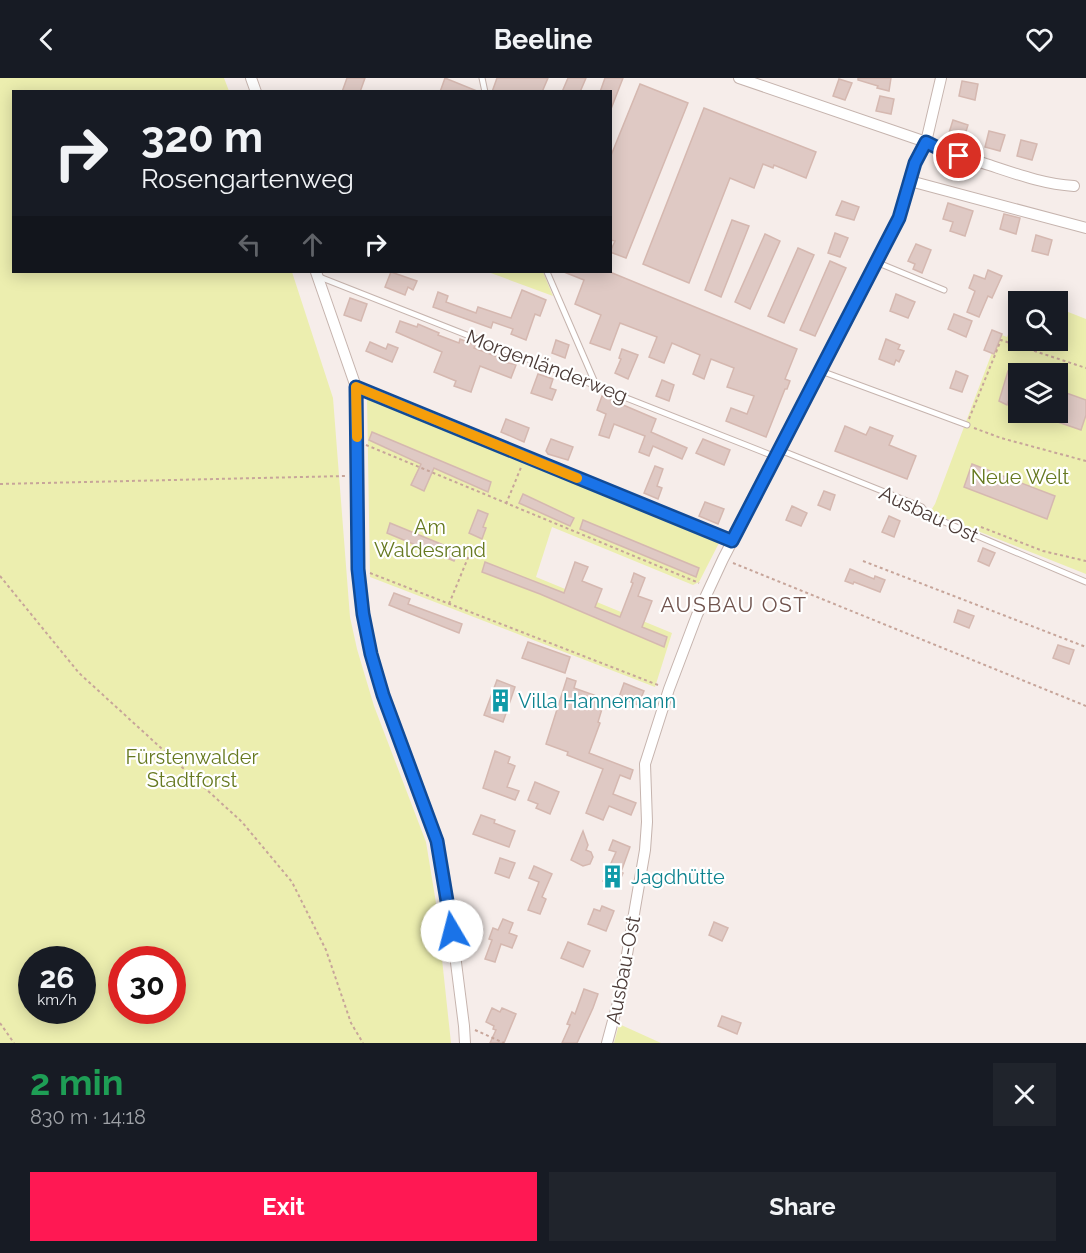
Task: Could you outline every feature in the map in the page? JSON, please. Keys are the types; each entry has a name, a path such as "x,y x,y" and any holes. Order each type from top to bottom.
{"street":[{"path":"739,78 1030,179 1074,186"},
{"name":"Ausbau-Ost","path":"607,1043 620,995 645,850 647,822 645,764 669,689 697,615 723,559 899,218 915,163 926,142 941,78"},
{"path":"910,181 1086,228"},
{"path":"316,274 356,387 358,569 363,614 377,675 437,841 449,908 465,1043"}],"lane":[{"path":"876,262 944,290"},
{"path":"548,273 596,385"},
{"name":"Morgenländerweg","path":"316,274 778,454"},
{"path":"821,371 967,425"},
{"path":"356,387 732,541"},
{"name":"Ausbau Ost","path":"778,454 922,507 927,515 1086,582"}],"path":[{"path":"1086,368 1001,340 967,425 1001,438 1086,461"},
{"path":"357,441 710,588"},
{"path":"506,504 526,457"},
{"path":"0,484 357,476"},
{"path":"981,527 1043,551 1086,561"},
{"path":"449,604 472,548"},
{"path":"723,559 1086,706"},
{"path":"863,561 1086,646"},
{"path":"358,569 669,689"},
{"path":"0,576 79,673 242,822 292,882 326,950 351,1023 363,1043"},
{"path":"0,1023 14,1043"},
{"path":"464,1026 504,1043"}],"green space":[{"name":"Fürstenwalder Stadtforst","path":"0,78 224,78 229,90 12,90 12,273 292,273 333,398 350,617 357,649 374,706 426,842 436,903 451,1043 0,1043"},
{"path":"491,273 543,273 553,296"},
{"name":"Neue Welt","path":"1068,312 1086,319 1086,574 930,512 999,334 1007,337 1008,334 1008,351 1068,351"},
{"name":"Am Waldesrand","path":"367,396 719,543 699,582 693,585 552,527 536,577 672,633 655,687 370,577"},
{"path":"619,1024 661,1043 614,1043"}],"building":[{"path":"347,78 365,78 361,90 343,90"},
{"path":"445,78 475,90 441,90"},
{"path":"497,78 548,78 543,90 493,90"},
{"path":"568,78 586,78 581,90 563,90"},
{"path":"605,78 623,78 612,106 612,90 601,90"},
{"path":"858,78 891,78 889,91 877,88 878,86 858,80"},
{"path":"839,79 852,83 845,100 833,96"},
{"path":"962,81 978,84 975,100 959,96"},
{"path":"640,84 688,103 626,258 612,253 615,241 612,240 612,153"},
{"path":"880,96 894,99 891,114 876,111"},
{"path":"704,108 816,152 806,178 774,165 773,168 763,164 754,188 730,178 689,283 643,264"},
{"path":"953,120 968,125 963,141 948,136"},
{"path":"989,131 1005,135 1000,151 985,147"},
{"path":"1021,140 1037,144 1032,160 1017,156"},
{"path":"842,201 859,207 854,220 836,215"},
{"path":"948,203 973,211 965,236 950,231 953,222 943,219"},
{"path":"1004,214 1020,218 1016,234 1000,229"},
{"path":"732,220 749,226 721,297 705,290"},
{"path":"835,233 848,238 840,257 828,253"},
{"path":"765,234 780,241 750,309 735,302"},
{"path":"1036,235 1052,240 1048,255 1032,251"},
{"path":"916,244 931,250 922,273 913,269 915,264 908,261"},
{"path":"798,248 814,255 784,323 768,316"},
{"path":"830,261 846,268 815,336 800,330"},
{"path":"988,270 1002,276 992,298 988,296 979,317 967,312 975,291 969,288 974,275 985,279"},
{"path":"391,273 417,281 413,290 408,287 405,295 385,287"},
{"path":"566,273 612,273 797,349 785,379 790,381 766,437 726,421 731,408 747,414 754,396 727,387 734,368 711,359 704,379 693,374 700,355 672,343 664,363 649,357 657,337 620,323 610,350 590,343 601,315 575,304 584,280"},
{"path":"522,290 546,300 540,316 535,314 526,340 511,334 513,329 493,322 491,328 433,307 438,292 448,296 446,302 476,313 478,307 511,318"},
{"path":"896,294 915,302 908,318 890,311"},
{"path":"350,298 367,304 361,321 344,315"},
{"path":"954,314 972,321 966,337 948,329"},
{"path":"400,321 417,327 418,324 459,343 460,339 475,345 474,348 516,365 511,378 480,366 471,392 454,386 456,381 434,372 442,352 396,332"},
{"path":"992,330 1002,334 994,354 984,350"},
{"path":"886,339 900,345 898,349 904,351 899,362 896,360 894,365 879,359"},
{"path":"556,340 569,345 565,358 552,353"},
{"path":"370,342 386,349 388,344 398,348 392,362 366,351"},
{"path":"622,349 638,355 628,379 615,373 621,359 619,358"},
{"path":"956,371 968,376 962,392 950,388"},
{"path":"1008,371 1008,402 1007,405 999,401"},
{"path":"538,374 553,379 550,388 556,390 552,400 531,393"},
{"path":"662,380 674,385 669,401 656,396"},
{"path":"1068,394 1086,400 1086,415 1081,430 1061,423 1068,423"},
{"path":"602,396 656,419 651,432 687,448 682,459 653,446 649,456 639,452 645,436 614,424 609,438 599,435 606,414 597,410"},
{"path":"506,419 529,428 524,442 501,432"},
{"path":"845,426 866,435 870,427 893,436 889,445 916,456 907,479 835,451"},
{"path":"372,432 491,482 488,492 434,468 424,491 411,485 421,464 369,440"},
{"path":"551,439 573,447 568,460 548,454 546,451"},
{"path":"703,439 730,450 724,465 696,453"},
{"path":"972,464 1055,496 1047,519 964,487"},
{"path":"655,466 663,469 657,486 662,488 658,499 644,493"},
{"path":"824,491 835,495 830,510 818,505"},
{"path":"523,494 574,518 570,526 519,503"},
{"path":"705,502 724,509 718,524 699,516"},
{"path":"792,506 807,513 801,526 786,520"},
{"path":"478,510 488,514 483,527 486,528 482,539 469,533"},
{"path":"889,516 900,521 894,537 882,532"},
{"path":"583,520 699,568 696,577 580,529"},
{"path":"390,523 458,551 454,561 387,533"},
{"path":"983,548 995,553 989,566 978,561"},
{"path":"485,562 564,593 575,562 588,567 582,581 602,589 595,607 620,617 633,583 631,582 634,573 645,578 638,596 652,601 642,627 667,637 664,647 482,572"},
{"path":"850,569 874,579 875,576 885,580 880,592 845,581"},
{"path":"394,593 410,599 408,604 462,624 459,633 389,605"},
{"path":"958,610 974,616 969,628 954,622"},
{"path":"528,642 570,657 565,673 522,658"},
{"path":"1058,645 1074,650 1069,664 1053,658"},
{"path":"567,678 576,681 574,688 605,699 598,722 600,723 589,753 633,770 630,779 620,775 613,794 636,803 631,815 609,806 603,820 586,813 603,769 546,744"},
{"name":"Villa Hannemann","path":"497,680 515,687 503,722 484,715"},
{"path":"624,683 644,691 638,705 619,697"},
{"path":"495,751 510,757 508,763 515,766 507,787 519,791 515,800 483,788"},
{"path":"535,782 559,792 550,814 536,808 538,804 528,800"},
{"path":"481,815 515,831 509,847 473,834"},
{"path":"583,831 588,845 586,850 591,852 593,857 590,864 583,866 571,860"},
{"path":"613,840 630,847 617,887 603,881 616,852 609,850"},
{"path":"500,858 515,863 509,878 495,873"},
{"path":"534,866 552,874 542,897 546,899 540,914 528,910 539,882 529,878"},
{"path":"602,906 614,911 606,931 588,924 594,909 600,911"},
{"path":"503,919 513,923 509,933 517,936 512,948 501,944 495,962 485,959 492,940 489,939 493,928 498,930"},
{"path":"714,922 728,928 722,941 709,935"},
{"path":"568,942 590,951 583,967 561,958"},
{"path":"584,989 598,994 593,1008 577,1043 562,1043 570,1025 567,1024 572,1012 575,1014"},
{"path":"492,1008 500,1012 502,1008 516,1014 504,1043 490,1043 496,1030 493,1029 494,1026 486,1022"},
{"path":"722,1016 741,1023 737,1034 718,1026"}],"slow traffic":[{"path":"357,437 356,387 577,478"}],"place":[{"name":"Villa Hannemann","path":"500,701"},
{"name":"Jagdhütte","path":"613,877"}],"district":[{"name":"AUSBAU OST","path":"734,605"}],"route":[{"path":"452,931 437,841 383,695 371,654 363,614 358,569 356,387 732,541 899,218 915,163 926,142 959,156"}]}
